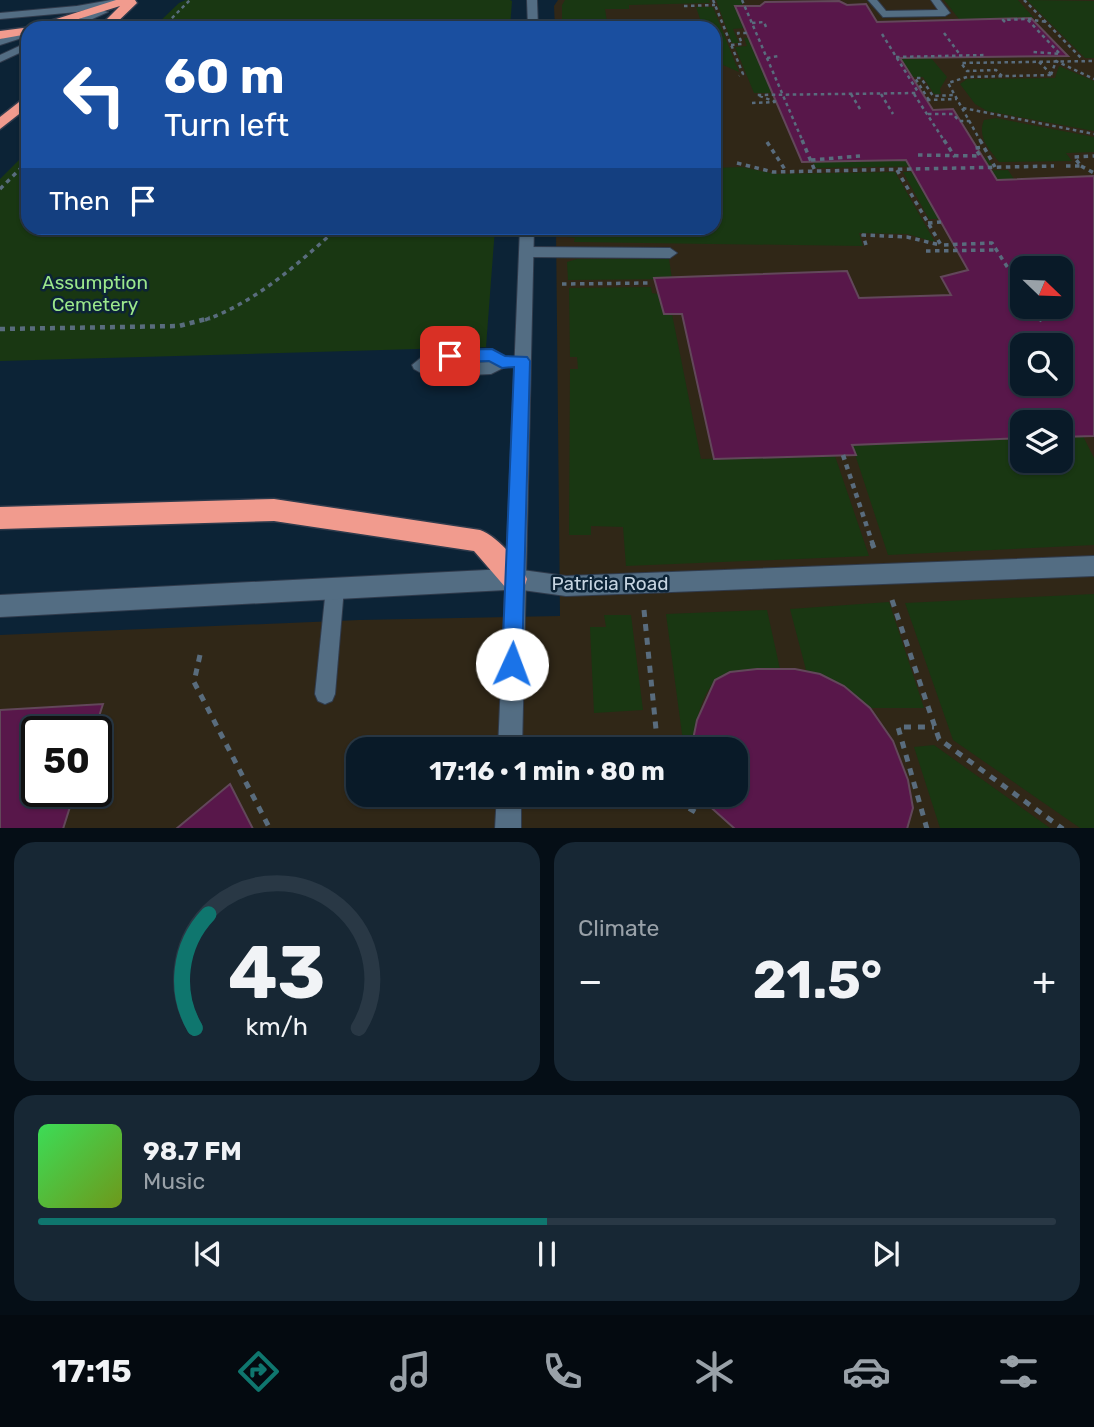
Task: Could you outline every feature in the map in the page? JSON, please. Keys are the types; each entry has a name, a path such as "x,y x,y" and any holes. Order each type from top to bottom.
{"highway":[{"path":"73,21 130,0"},
{"path":"110,21 130,0"},
{"path":"2,37 21,33"},
{"path":"0,125 21,106"},
{"path":"0,518 274,510 480,541 515,579"}],"main road":[{"path":"532,0 533,21"},
{"path":"510,737 527,235"},
{"name":"Patricia Road","path":"0,606 515,579 566,586 1094,566"},
{"path":"509,807 509,828"}],"lane":[{"path":"0,16 77,9 130,0"},
{"path":"872,0 883,14 945,13 934,0"},
{"path":"0,51 21,45"},
{"path":"0,59 21,47"},
{"path":"526,252 670,253"},
{"path":"502,362 522,361"},
{"path":"326,694 335,589"}],"path":[{"path":"169,21 190,0"},
{"path":"713,0 743,74 738,76"},
{"path":"742,0 815,171"},
{"path":"1024,0 1084,61"},
{"path":"684,5 715,5"},
{"path":"1005,22 1003,20 1027,19 1046,22"},
{"path":"1027,19 1060,54 1033,52"},
{"path":"752,23 764,22 766,27"},
{"path":"752,103 776,102 757,95 918,93 877,26"},
{"path":"731,45 743,44 738,33 747,33"},
{"path":"896,57 985,54 992,63"},
{"path":"767,58 780,58 779,56"},
{"path":"1012,57 1017,62"},
{"path":"1051,75 1056,61"},
{"path":"1056,61 1094,79"},
{"path":"1002,76 996,70 967,71 961,63 1094,61"},
{"path":"1039,62 1051,75"},
{"path":"995,167 948,83 967,77 1051,75"},
{"path":"915,78 921,78 933,96 956,97 928,100 915,78"},
{"path":"914,93 955,157"},
{"path":"852,94 860,109"},
{"path":"880,94 893,114"},
{"path":"963,108 1094,134"},
{"path":"928,114 953,114 959,121 970,121"},
{"path":"767,142 786,171"},
{"path":"918,155 980,156 975,148 984,148"},
{"path":"811,160 860,156"},
{"path":"1094,156 1074,157 1081,166 1094,173"},
{"path":"737,163 786,171 1054,166"},
{"path":"1066,166 1081,166"},
{"path":"0,189 21,168"},
{"path":"897,169 941,245"},
{"path":"928,223 941,222"},
{"path":"0,329 179,326 206,322 257,298 330,235"},
{"path":"866,245 863,235 907,237 930,245 996,247"},
{"path":"926,251 996,247"},
{"path":"996,247 1010,271"},
{"path":"562,284 649,283"},
{"path":"843,455 939,739 1063,828"},
{"path":"644,605 657,737"},
{"path":"200,655 194,682 270,828"},
{"path":"927,828 898,727 934,727"},
{"path":"687,807 697,813"}],"shaded area":[{"path":"558,0 1094,0 1094,828 0,828 0,635 359,620 560,616 556,235 721,235 721,21 555,21 554,6"}],"green space":[{"path":"186,0 512,1 511,21 160,21 179,3"},
{"path":"565,0 709,0 711,3 629,5 629,9 605,9 607,21 562,21 562,5"},
{"path":"716,0 741,0 743,6 735,7 744,28 733,29 739,43 732,43"},
{"path":"944,0 1018,0 1034,18 959,19"},
{"path":"1027,0 1094,1 1094,58 1085,58"},
{"path":"696,7 713,7 719,21 701,21"},
{"path":"721,27 739,72 721,64"},
{"path":"744,38 749,38 772,93 754,93 735,47 747,46"},
{"path":"900,58 931,58 947,77 940,89 941,94 934,94 923,77 912,77"},
{"path":"1059,66 1094,81 1094,131 987,111 975,104 960,84 967,79 1055,78"},
{"path":"996,118 1094,137 1094,152 1066,153 1072,161 999,162 985,142 982,132 984,120"},
{"name":"Assumption Cemetery","path":"21,158 21,235 494,235 486,347 0,361 0,179"},
{"path":"987,158 992,165 816,168 813,162"},
{"path":"742,167 775,174 895,172 935,242 907,234 859,233 863,246 574,242 575,238 567,237 721,235 721,168"},
{"path":"1008,170 1014,179 920,182 939,219 929,219 903,172"},
{"path":"577,259 669,259 672,279 568,280 567,262"},
{"path":"651,287 652,293 658,294 664,314 672,314 701,459 835,456 869,556 626,566 623,527 591,526 591,535 569,535 570,369 578,369 577,357 570,357 569,288"},
{"path":"1073,436 1083,436 1094,458 1094,545 888,555 852,445 1010,438 1010,473 1073,473"},
{"path":"1094,594 1094,828 1080,828 953,740 905,603"},
{"path":"889,602 924,708 870,708 844,686 806,670 790,609"},
{"path":"767,610 780,669 738,672 724,677 706,694 694,737 682,737 666,614"},
{"path":"604,615 631,615 643,710 594,713 590,627 606,627"},
{"path":"934,745 1050,828 940,828 914,747"}],"building":[{"path":"839,1 847,5 866,4 877,22 1031,18 1068,56 900,58 933,110 953,109 997,180 1094,176 1094,436 1073,437 1073,410 1010,410 1010,438 852,445 856,455 714,459 682,314 664,314 654,278 847,271 859,298 951,295 941,277 968,270 906,160 802,162 735,6 760,6 765,2"},
{"path":"795,669 820,674 844,686 870,708 893,741 908,780 913,808 907,828 734,828 710,807 748,807 748,737 693,737 697,720 715,680 730,672"},
{"path":"103,704 99,716 21,716 21,807 70,807 63,828 0,828 0,710"},
{"path":"230,784 252,828 177,828"}],"route":[{"path":"450,356 492,355 502,362 522,361 512,664"}]}
